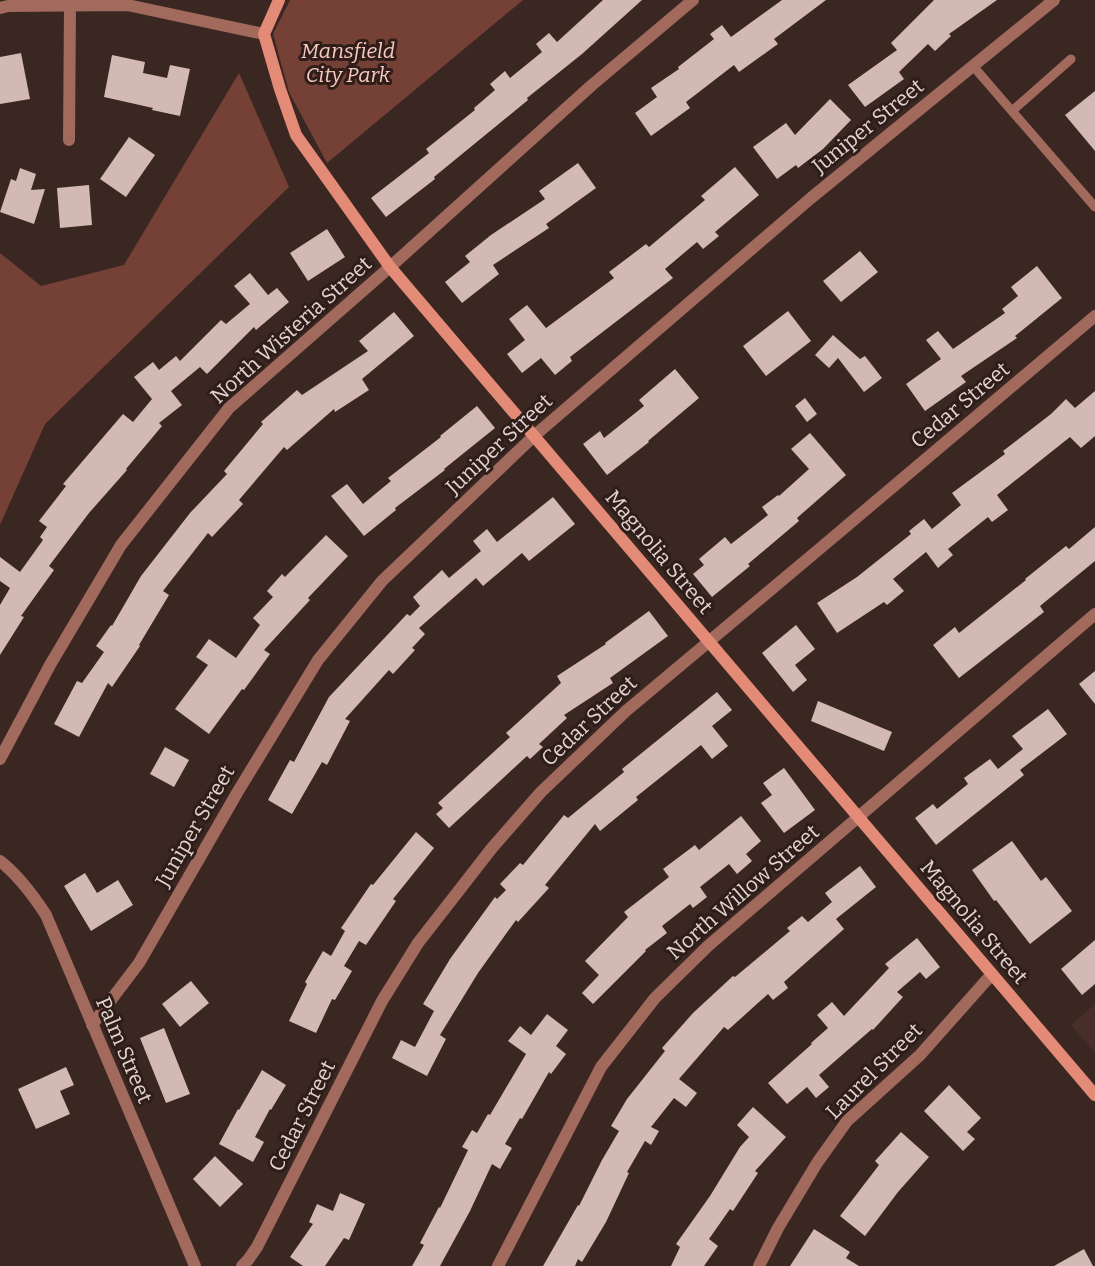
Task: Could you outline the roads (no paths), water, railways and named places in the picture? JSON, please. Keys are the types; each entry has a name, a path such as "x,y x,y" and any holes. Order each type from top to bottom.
{"street":[{"path":"0,8 128,2 264,34 279,0"},
{"name":"North Wisteria Street","path":"0,759 50,665 121,545 229,408 390,267 592,84 693,0"},
{"name":"Juniper Street","path":"92,1025 139,963 237,793 318,660 382,581 534,436 811,198 1054,0"},
{"path":"69,140 70,5"},
{"name":"Magnolia Street","path":"264,34 296,135 390,267 1095,1095"},
{"name":"Cedar Street","path":"242,1266 257,1247 382,1001 418,943 492,848 541,792 626,711 1095,316"},
{"name":"North Willow Street","path":"498,1266 601,1067 655,998 708,946 1095,614"},
{"name":"Palm Street","path":"0,861 34,896 46,915 195,1266"},
{"name":"Laurel Street","path":"759,1266 778,1228 817,1162 848,1121 920,1055 992,974"}],"lane":[{"path":"1012,111 1071,59"},
{"path":"973,66 1095,207"}],"park label":[{"name":"Mansfield City Park","path":"348,63"}]}
